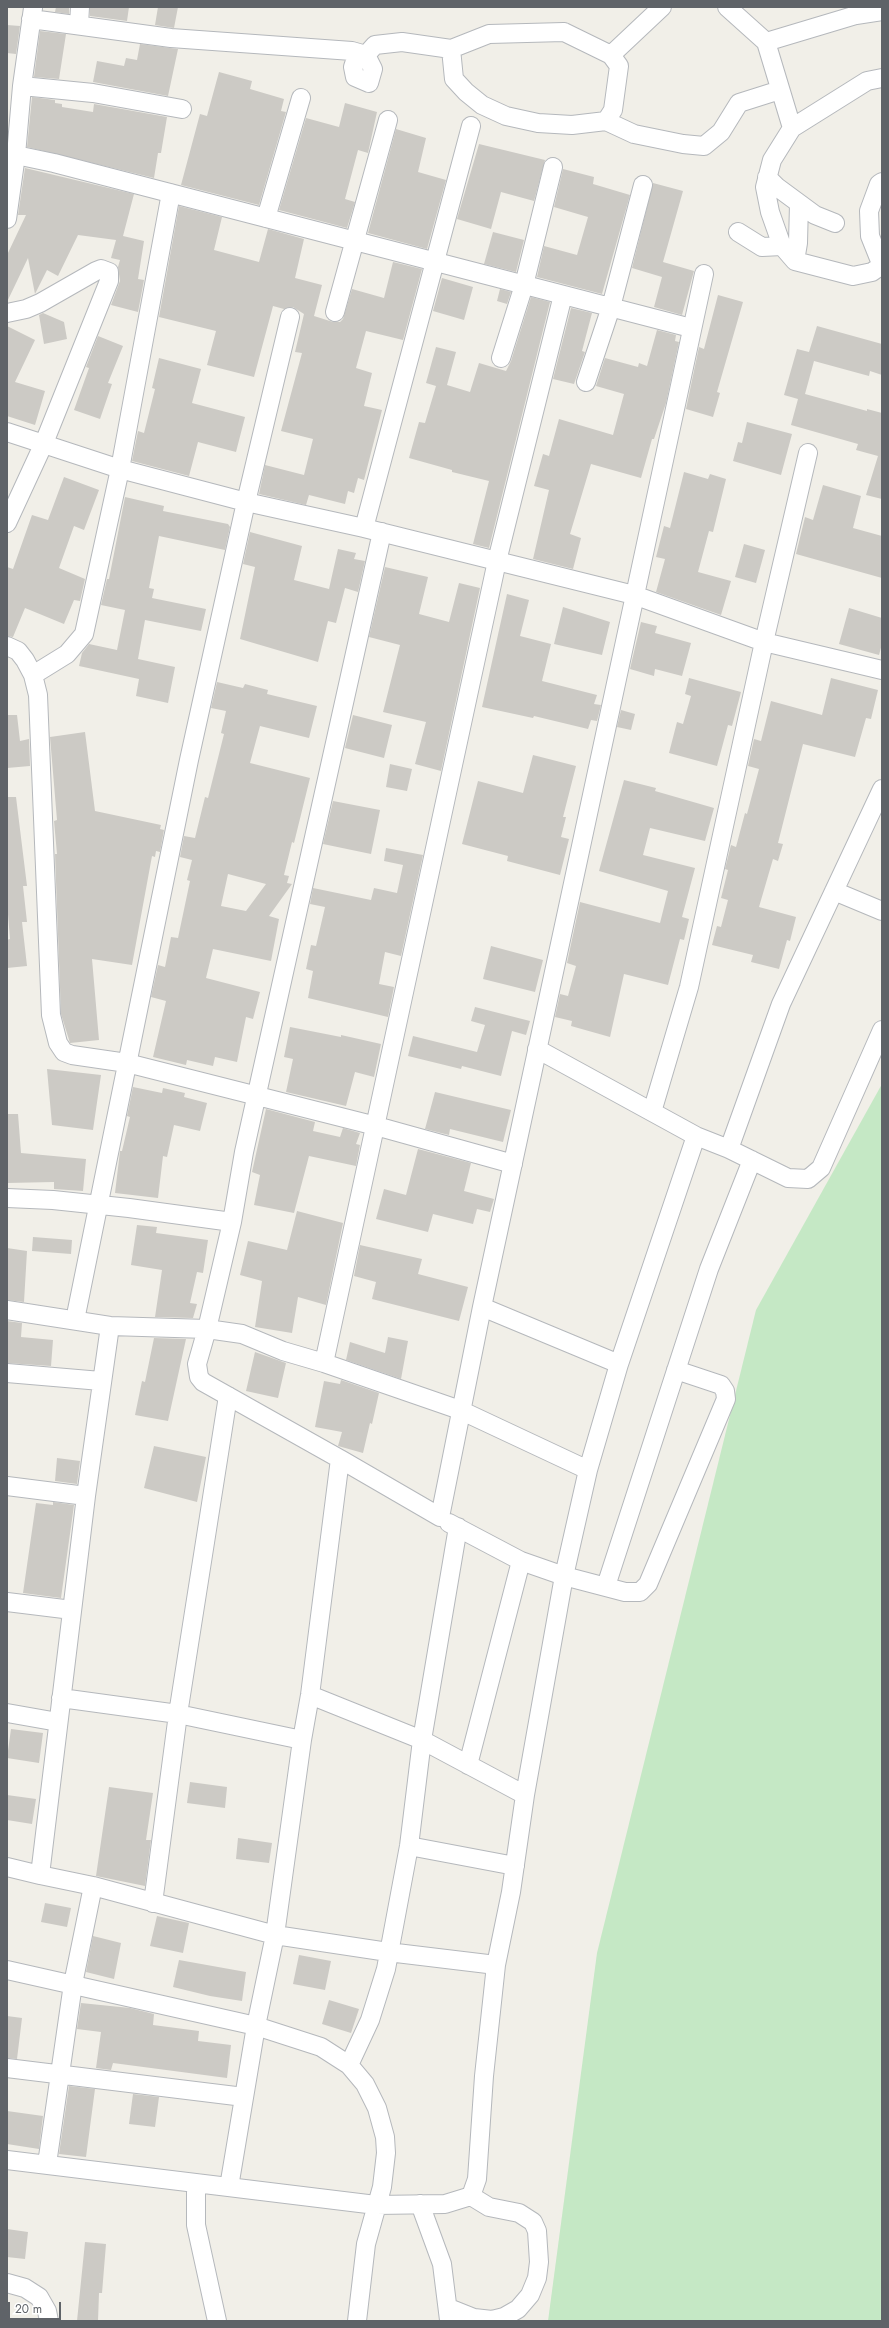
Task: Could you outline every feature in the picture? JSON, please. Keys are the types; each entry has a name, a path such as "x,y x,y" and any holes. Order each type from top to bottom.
{"street":[{"path":"79,25 80,7"},
{"path":"611,55 662,7"},
{"path":"727,7 766,42 792,128"},
{"path":"766,42 856,15 882,11"},
{"path":"7,219 16,155 22,86 32,13 79,25 171,38 319,48 366,55 375,45 402,42 451,49 489,34 564,32 611,55 619,66 613,110 606,122"},
{"path":"451,49 454,79 466,92 482,105 506,116 538,123 572,124 606,122 634,134 683,144 704,146 721,132 739,103 780,90"},
{"path":"882,78 867,81 792,128 772,160 765,187 770,212 782,246 795,261 853,276 872,272 882,266 869,211 879,184 882,182"},
{"path":"22,86 93,93 182,109"},
{"path":"266,218 301,98"},
{"path":"336,312 388,120"},
{"path":"364,528 470,126"},
{"path":"16,155 691,328"},
{"path":"501,358 524,285 553,167"},
{"path":"767,177 799,204 815,215 835,223"},
{"path":"586,382 611,307 643,185"},
{"path":"33,675 67,654 84,634 120,469 171,194"},
{"path":"795,261 798,243 799,204"},
{"path":"738,232 762,246 782,246"},
{"path":"7,313 40,304 96,271 101,269 109,272 109,281 44,444 7,523"},
{"path":"440,1517 460,1410 691,328 704,274"},
{"path":"324,1363 497,561 563,295"},
{"path":"75,1320 100,1205 127,1063 191,753 246,502 290,318"},
{"path":"7,432 120,469 246,502 382,532 634,595 764,642 882,670"},
{"path":"652,1112 689,987 764,642 808,453"},
{"path":"382,532 257,1097 232,1222 207,1329 197,1364 199,1377 203,1382 440,1517 521,1561 564,1576 634,1593 645,1589 726,1399 721,1385 676,1370"},
{"path":"7,646 18,651 33,675 38,696 51,1006 54,1032 58,1043 64,1052 72,1056 127,1063 376,1126 513,1164"},
{"path":"730,1149 781,1004 882,789"},
{"path":"834,892 882,911"},
{"path":"537,1049 696,1136 730,1149 788,1178 800,1180 815,1175 821,1168 882,1030"},
{"path":"7,2160 376,2205 445,2204 470,2196 478,2179 484,2076 496,1965 515,1866 525,1795 564,1576 588,1470 619,1364 696,1136"},
{"path":"606,1586 709,1269 752,1160"},
{"path":"7,1198 100,1205 232,1222"},
{"path":"482,1307 619,1364"},
{"path":"7,1310 110,1326 207,1329 242,1334 283,1351 324,1363 460,1410 588,1470"},
{"path":"40,1875 86,1496 101,1381 110,1326"},
{"path":"7,1373 101,1381"},
{"path":"153,1903 178,1714 228,1396"},
{"path":"229,2187 256,2026 275,1935 302,1740 310,1695 340,1459"},
{"path":"7,1486 86,1496"},
{"path":"349,2065 370,2020 386,1969 409,1846 422,1740 458,1527"},
{"path":"468,1765 521,1561"},
{"path":"7,1602 72,1610"},
{"path":"310,1695 422,1740 525,1795"},
{"path":"61,1698 178,1714 302,1740"},
{"path":"7,1713 58,1722"},
{"path":"409,1846 515,1866"},
{"path":"7,1867 93,1886 275,1935 388,1952 496,1965"},
{"path":"47,2164 73,1984 93,1886"},
{"path":"7,1970 256,2026 321,2047 349,2065 365,2084 377,2108 385,2137 386,2166 366,2244 357,2321"},
{"path":"7,2068 244,2097"},
{"path":"196,2183 196,2225 217,2321"},
{"path":"420,2204 442,2264 449,2314 492,2320 504,2317 518,2309 530,2295 537,2278 539,2262 537,2231 529,2217 519,2213 489,2207 470,2196"},
{"path":"7,2283 25,2288 39,2297 47,2311 49,2321"}],"green space":[{"path":"882,1084 882,2321 548,2321 597,1953 756,1310"}],"building":[{"path":"56,7 69,7 69,14 55,12"},
{"path":"90,7 129,7 127,21 90,16"},
{"path":"158,7 178,7 174,28 155,25"},
{"path":"7,25 20,26 16,54 7,53"},
{"path":"40,31 66,34 59,79 34,77"},
{"path":"140,44 178,49 168,96 93,82 97,61 124,66 126,58 137,60"},
{"path":"219,72 252,81 250,89 284,99 281,111 286,112 259,205 181,185 200,114 207,116"},
{"path":"32,97 55,100 55,103 62,104 62,107 93,112 94,104 167,117 161,153 158,153 154,178 27,147"},
{"path":"345,103 377,112 368,153 358,150 345,199 355,202 347,228 279,210 306,118 339,127"},
{"path":"396,129 426,138 418,172 446,180 427,249 368,233"},
{"path":"479,144 545,160 534,201 501,192 491,229 457,219"},
{"path":"25,168 134,194 123,236 144,241 138,279 144,280 138,312 111,305 120,281 118,267 120,260 111,258 116,240 78,235 58,276 47,270 35,294 28,258 7,302 7,255 26,215 18,215"},
{"path":"563,169 594,177 593,184 630,195 602,294 537,277 544,246 577,255 588,217 554,207"},
{"path":"653,183 683,191 663,262 694,271 682,315 654,307 662,277 632,268"},
{"path":"179,206 222,217 214,250 259,262 268,229 304,239 295,278 322,285 314,316 333,322 340,322 343,319 352,289 384,298 393,262 422,269 403,340 366,331 356,368 372,373 364,406 382,410 364,480 358,478 354,493 348,491 345,504 309,495 306,505 259,494 265,465 304,475 313,439 281,431 302,353 295,352 304,314 293,307 284,309 273,306 254,377 207,365 216,331 159,317"},
{"path":"493,232 524,240 516,272 484,264"},
{"path":"442,278 473,287 464,320 433,311"},
{"path":"500,289 511,292 507,304 497,301"},
{"path":"718,295 743,302 717,392 720,393 713,417 686,409 699,347 704,349"},
{"path":"531,297 550,302 489,548 473,544 489,481 452,472 452,470 409,458 419,422 425,423 436,386 426,383 436,347 456,352 447,385 470,392 479,363 506,371 511,361"},
{"path":"571,308 592,313 582,351 585,352 574,384 553,379"},
{"path":"43,313 64,322 67,339 44,344 39,315"},
{"path":"7,326 35,340 15,382 45,391 35,425 7,416"},
{"path":"817,326 882,344 882,375 870,371 869,376 814,361 805,394 867,411 867,409 882,413 882,499 866,495 878,456 856,450 858,444 791,425 798,399 784,395 797,349 809,352"},
{"path":"657,330 676,335 675,341 679,342 666,403 654,439 652,439 641,478 591,464 570,534 581,538 573,569 533,559 549,490 534,486 543,454 549,456 559,419 613,435 624,394 596,386 605,358 638,367 639,363 647,366"},
{"path":"98,336 123,346 108,383 112,384 100,419 74,410 89,368 86,367"},
{"path":"159,358 201,369 192,403 245,417 236,452 198,442 189,476 132,461 138,431 144,433 155,389 152,388"},
{"path":"747,422 792,434 781,475 733,461 738,442 742,443"},
{"path":"684,472 708,479 710,474 726,479 713,532 709,531 698,572 731,581 721,615 656,592 665,559 656,557 664,526 670,528"},
{"path":"64,477 99,490 84,530 74,526 59,568 85,579 80,601 74,600 64,624 25,608 13,637 7,636 7,567 13,569 32,515 48,520"},
{"path":"823,485 861,496 853,528 882,536 882,578 796,554 805,517 813,520"},
{"path":"125,497 164,506 163,511 228,524 230,527 225,550 159,536 149,588 154,589 152,598 206,609 201,631 145,620 138,659 175,667 168,703 136,696 139,679 79,666 82,653 89,644 117,650 125,610 101,605 107,579 109,579"},
{"path":"250,532 302,546 294,580 329,589 338,549 356,553 354,559 365,561 358,592 345,588 336,623 328,621 318,662 240,639 255,567 243,564"},
{"path":"744,544 765,550 756,583 735,577"},
{"path":"385,567 428,577 419,614 449,622 459,583 480,588 441,771 415,764 426,722 383,712 400,645 369,637"},
{"path":"507,594 529,600 520,636 551,644 542,681 597,695 594,704 601,705 597,721 591,720 588,729 534,716 533,718 482,707"},
{"path":"563,607 610,622 602,655 554,644"},
{"path":"849,608 882,618 882,644 879,655 839,644"},
{"path":"641,622 657,626 655,633 691,643 682,676 655,669 654,676 630,669"},
{"path":"689,678 741,692 732,726 728,725 717,766 669,753 677,722 683,724 691,696 685,694"},
{"path":"831,678 878,690 871,719 866,718 855,757 803,744 778,843 783,844 778,861 773,859 759,907 796,917 790,941 787,940 779,969 751,962 753,955 712,945 717,926 721,927 728,900 721,898 728,870 725,869 731,845 736,847 745,813 747,814 759,769 748,766 754,739 761,741 771,701 822,715"},
{"path":"217,682 243,688 245,684 268,690 267,694 317,706 309,738 260,726 250,763 310,778 294,843 292,842 284,875 289,876 287,883 292,884 269,916 279,919 271,961 213,949 206,978 260,992 253,1019 246,1017 237,1062 215,1057 213,1066 187,1060 186,1065 153,1057 166,1001 151,997 158,965 165,967 171,937 178,938 190,881 187,880 192,860 180,857 184,836 195,838 205,797 208,798 224,734 221,733 226,711 211,708","holes":["228,874 266,884 246,911 221,906"]},
{"path":"621,710 635,714 631,730 617,727"},
{"path":"7,715 17,715 20,741 29,739 30,766 7,768"},
{"path":"353,715 392,725 384,758 345,748"},
{"path":"85,732 95,811 161,825 160,829 164,830 160,852 156,851 155,857 152,856 132,965 92,959 99,1040 70,1043 61,1014 55,854 57,854 54,821 57,820 50,737"},
{"path":"533,755 576,766 563,817 566,817 561,837 569,839 560,875 507,861 508,856 462,844 478,781 523,793"},
{"path":"390,764 412,769 407,791 386,787"},
{"path":"624,780 656,788 655,791 714,808 705,841 650,828 643,855 695,868 682,917 689,919 684,940 680,939 668,985 624,974 610,1037 571,1026 572,1021 555,1017 560,994 568,996 576,966 567,963 580,902 660,923 668,891 599,871"},
{"path":"7,797 16,797 27,886 23,886 27,922 22,922 27,966 7,968 7,940 10,939 7,902"},
{"path":"333,801 380,810 371,854 323,844"},
{"path":"386,848 423,855 401,956 385,952 379,984 394,987 388,1017 308,998 313,971 306,969 311,945 316,946 325,907 310,904 313,888 371,900 374,888 397,893 403,865 384,861"},
{"path":"491,946 543,960 535,992 483,979"},
{"path":"475,1007 530,1021 526,1035 512,1031 501,1076 462,1066 461,1069 408,1056 413,1036 477,1052 485,1025 471,1021"},
{"path":"290,1027 341,1037 341,1035 381,1044 374,1077 355,1072 346,1106 286,1092 293,1059 284,1057"},
{"path":"47,1069 101,1075 93,1130 52,1125"},
{"path":"133,1087 162,1093 163,1088 185,1093 184,1097 207,1103 200,1131 174,1125 167,1157 163,1156 158,1198 115,1193 120,1151 122,1151 130,1117 127,1116"},
{"path":"435,1092 511,1110 503,1142 450,1129 449,1135 425,1129"},
{"path":"266,1109 315,1122 313,1131 340,1137 343,1128 360,1133 356,1144 360,1145 356,1166 309,1156 294,1213 254,1205 260,1175 252,1172"},
{"path":"7,1114 18,1114 21,1153 86,1159 83,1191 54,1189 54,1182 7,1183"},
{"path":"418,1149 471,1163 464,1191 494,1199 490,1212 477,1209 473,1224 433,1214 428,1232 376,1219 384,1189 406,1195"},
{"path":"297,1211 343,1223 326,1305 298,1297 292,1333 255,1327 262,1281 240,1275 248,1241 287,1250"},
{"path":"137,1225 157,1227 156,1233 208,1240 203,1273 197,1272 190,1303 197,1304 193,1318 155,1317 162,1270 131,1265"},
{"path":"33,1237 72,1240 71,1254 32,1251"},
{"path":"360,1245 422,1259 418,1274 468,1287 459,1321 372,1299 376,1282 354,1276"},
{"path":"7,1248 27,1251 24,1302 7,1300"},
{"path":"7,1321 22,1323 21,1337 53,1340 51,1366 7,1363"},
{"path":"388,1337 408,1341 401,1379 346,1360 350,1342 385,1353"},
{"path":"154,1338 186,1339 168,1421 135,1415 142,1381 145,1382"},
{"path":"255,1352 286,1363 278,1398 246,1391"},
{"path":"341,1380 379,1393 372,1424 370,1423 363,1453 338,1446 342,1432 315,1427 324,1381 340,1384"},
{"path":"154,1446 206,1457 197,1502 144,1488"},
{"path":"57,1458 80,1461 77,1484 55,1481"},
{"path":"53,1502 74,1505 61,1598 23,1593 36,1503 53,1505"},
{"path":"11,1729 43,1733 39,1763 7,1758"},
{"path":"190,1782 227,1787 225,1808 187,1803"},
{"path":"109,1787 153,1793 146,1840 151,1840 145,1886 96,1876"},
{"path":"7,1795 36,1799 32,1824 7,1820"},
{"path":"238,1838 272,1843 269,1863 236,1859"},
{"path":"45,1903 71,1908 67,1927 41,1922"},
{"path":"157,1916 189,1923 183,1953 150,1946"},
{"path":"93,1936 121,1943 114,1979 86,1972"},
{"path":"299,1955 331,1961 325,1990 293,1984"},
{"path":"179,1960 246,1972 242,2001 210,1996 173,1987"},
{"path":"329,2000 359,2009 351,2033 322,2024"},
{"path":"81,2003 130,2008 154,2014 153,2025 199,2031 198,2041 231,2045 227,2078 113,2063 111,2070 96,2068 101,2032 77,2029"},
{"path":"7,2016 22,2018 17,2059 7,2058"},
{"path":"69,2086 95,2089 86,2157 59,2154"},
{"path":"133,2094 159,2097 155,2127 129,2124"},
{"path":"7,2111 43,2116 39,2149 7,2144"},
{"path":"7,2229 28,2232 25,2259 7,2257"},
{"path":"85,2242 106,2244 102,2293 99,2293 98,2321 77,2321"}]}
